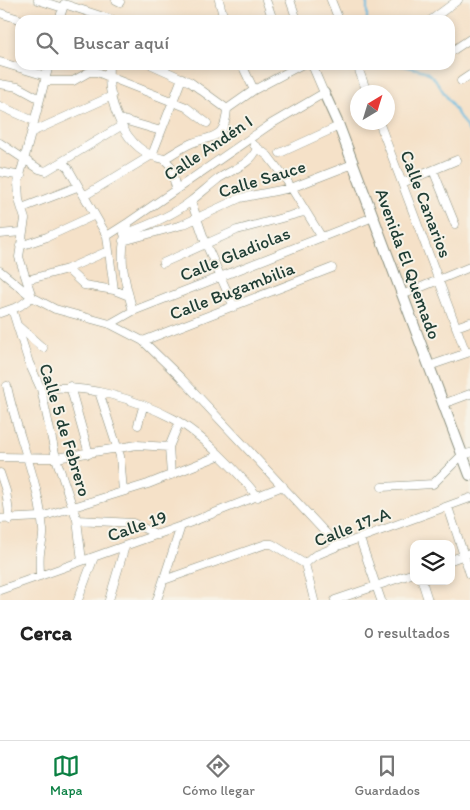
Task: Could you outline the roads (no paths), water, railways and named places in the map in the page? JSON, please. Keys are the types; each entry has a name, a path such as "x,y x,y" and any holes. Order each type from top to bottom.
{"main road":[{"name":"Avenida El Quemado","path":"324,93 339,126 428,366 466,454 470,476"}],"street":[{"path":"38,0 64,4 98,15"},
{"path":"219,0 223,15"},
{"path":"266,0 271,15"},
{"path":"290,0 295,15"},
{"path":"332,0 337,15"},
{"path":"438,15 458,0"},
{"path":"0,13 15,18"},
{"path":"455,49 470,39"},
{"path":"0,62 15,68"},
{"path":"21,70 45,79 74,81 94,71 191,110 207,123"},
{"path":"32,297 19,257 21,232 25,219 18,193 47,70"},
{"path":"109,70 112,96 120,123 136,145 152,156 164,159 170,165 176,188"},
{"path":"164,70 182,78 227,109"},
{"path":"244,70 254,90"},
{"path":"164,159 192,143 214,138 224,128 227,109 287,70"},
{"name":"Avenida El Quemado","path":"314,70 324,93"},
{"path":"358,70 364,85"},
{"path":"461,81 470,75"},
{"path":"84,196 152,156 182,78"},
{"path":"0,84 18,87 40,99"},
{"name":"Calle Andén I","path":"107,236 250,139 324,93"},
{"path":"32,132 112,96"},
{"path":"0,106 34,121"},
{"path":"0,143 26,158 43,171 62,162 120,123 161,131"},
{"path":"280,153 339,126"},
{"name":"Calle Canarios","path":"382,130 456,327 468,352"},
{"path":"250,139 257,148 268,156 291,188 320,236"},
{"path":"124,238 191,201 216,180 247,162 257,148"},
{"path":"402,183 457,160"},
{"path":"62,162 107,236 114,290"},
{"name":"Calle Sauce","path":"124,238 197,218 240,198 291,188 353,164"},
{"path":"432,170 455,224"},
{"path":"0,172 21,176"},
{"path":"22,208 77,187"},
{"path":"191,201 219,277 234,307"},
{"path":"163,263 237,230 304,212"},
{"path":"20,246 47,237 95,216"},
{"name":"Calle Gladiolas","path":"110,324 133,311 320,236 373,217"},
{"path":"129,222 124,238 123,276 133,311"},
{"path":"0,234 21,232"},
{"path":"27,280 67,269 108,251"},
{"name":"Calle Bugambilia","path":"143,341 332,268"},
{"path":"67,269 84,285 114,290 129,296"},
{"path":"402,295 469,269"},
{"path":"0,271 32,297 55,309 110,324 143,341 180,377 338,546"},
{"path":"0,313 12,310 32,297"},
{"name":"Calle 5 de Febrero","path":"12,310 29,363 41,389 56,458 77,520 82,561"},
{"path":"456,327 470,322"},
{"path":"17,325 44,348"},
{"path":"428,366 468,352"},
{"path":"7,386 13,415 26,457 34,475 44,532 39,558 40,576"},
{"path":"70,386 88,454"},
{"path":"41,389 70,386 100,392 143,407 179,423 201,439 258,497"},
{"path":"100,392 123,469 123,491"},
{"path":"443,404 470,394"},
{"path":"138,425 143,407"},
{"path":"171,474 169,446 179,423"},
{"path":"0,457 56,458 137,446 169,446"},
{"path":"382,486 433,484 466,454"},
{"path":"0,519 41,517 123,491 218,456"},
{"path":"0,473 6,491 10,520"},
{"name":"Calle 19","path":"0,590 158,535 283,486"},
{"name":"Calle 17-A","path":"164,580 266,544 272,544 305,564 314,556 338,546 470,498"},
{"path":"448,507 467,554 470,574"},
{"path":"77,520 133,523 158,535"},
{"path":"156,600 181,526"},
{"path":"360,539 381,600"},
{"path":"109,600 125,546"},
{"path":"455,558 467,554"},
{"path":"78,600 94,557"},
{"path":"305,564 314,600"},
{"path":"335,600 410,575"},
{"path":"423,585 428,600"}],"waterway":[{"path":"367,0 367,15"},
{"path":"421,70 435,79 470,133"}]}
